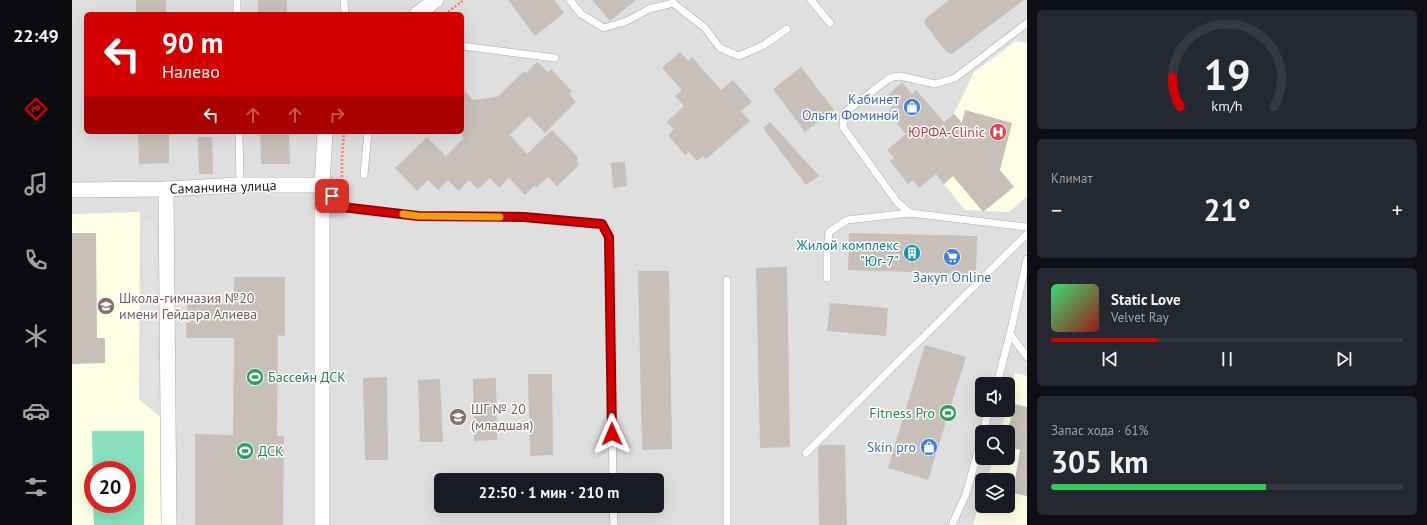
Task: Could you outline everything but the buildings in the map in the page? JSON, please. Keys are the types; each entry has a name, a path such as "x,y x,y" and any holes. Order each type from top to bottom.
{"street":[{"path":"420,12 436,0"},
{"path":"322,525 322,184 325,134"},
{"name":"Саманчина улица","path":"72,190 166,189 240,185 322,184"},
{"path":"166,189 169,525"}],"lane":[{"path":"237,0 237,12"},
{"path":"344,0 345,12"},
{"path":"570,0 581,14 604,28 627,22 649,9 673,3 705,28 720,48 739,56 762,46 787,29"},
{"path":"811,0 830,23"},
{"path":"910,213 897,202 843,127 844,113 893,77 900,76 935,84 955,78 1027,23"},
{"path":"464,46 555,58"},
{"path":"239,134 240,185"},
{"path":"364,175 368,134"},
{"path":"322,184 342,207 418,216 524,217 602,224 609,237 613,473"},
{"path":"827,278 829,232 847,220 910,213 1027,227"},
{"path":"806,453 1027,234"},
{"path":"999,377 1027,259"},
{"path":"727,280 727,525"},
{"path":"1010,334 1027,356"},
{"path":"952,525 966,494 975,462"},
{"path":"613,513 614,525"}],"path":[{"path":"448,12 464,0"}],"shaded area":[{"path":"72,0 1027,0 1027,525 72,525"},
{"name":"ЮРФА-Clinic","path":"1016,41 1027,43 1027,196 1009,212 965,210 944,184 984,150 954,114 974,72"},
{"name":"Школа-гимназия №20 имени Гейдара Алиева","path":"140,212 139,399 160,417 161,525 72,525 72,214"},
{"path":"143,220 154,220 156,410 143,400"},
{"path":"1015,373 1025,375 1027,378 1027,525 973,525 977,513 1015,513 1015,473 989,473 992,465 1015,465 1015,425 1003,425 1004,417 1015,417"}],"green space":[{"path":"92,431 144,431 144,525 94,525 93,513 136,513 136,461 93,461"}],"slow traffic":[{"path":"403,214 418,216 500,217"}],"place":[{"name":"Кабинет Ольги Фоминой","path":"912,107"},
{"name":"ЮРФА-Clinic","path":"998,132"},
{"name":"Жилой комплекс \"Юг-7\"","path":"912,253"},
{"name":"Закуп Online","path":"952,257"},
{"name":"Школа-гимназия №20 имени Гейдара Алиева","path":"106,306"},
{"name":"Бассейн ДСК","path":"255,377"},
{"name":"Fitness Pro","path":"948,413"},
{"name":"ШГ № 20 (младшая)","path":"458,417"},
{"name":"Skin pro","path":"929,447"},
{"name":"ДСК","path":"245,451"}],"route":[{"path":"332,196 342,207 418,216 524,217 602,224 609,237 612,434"}]}
